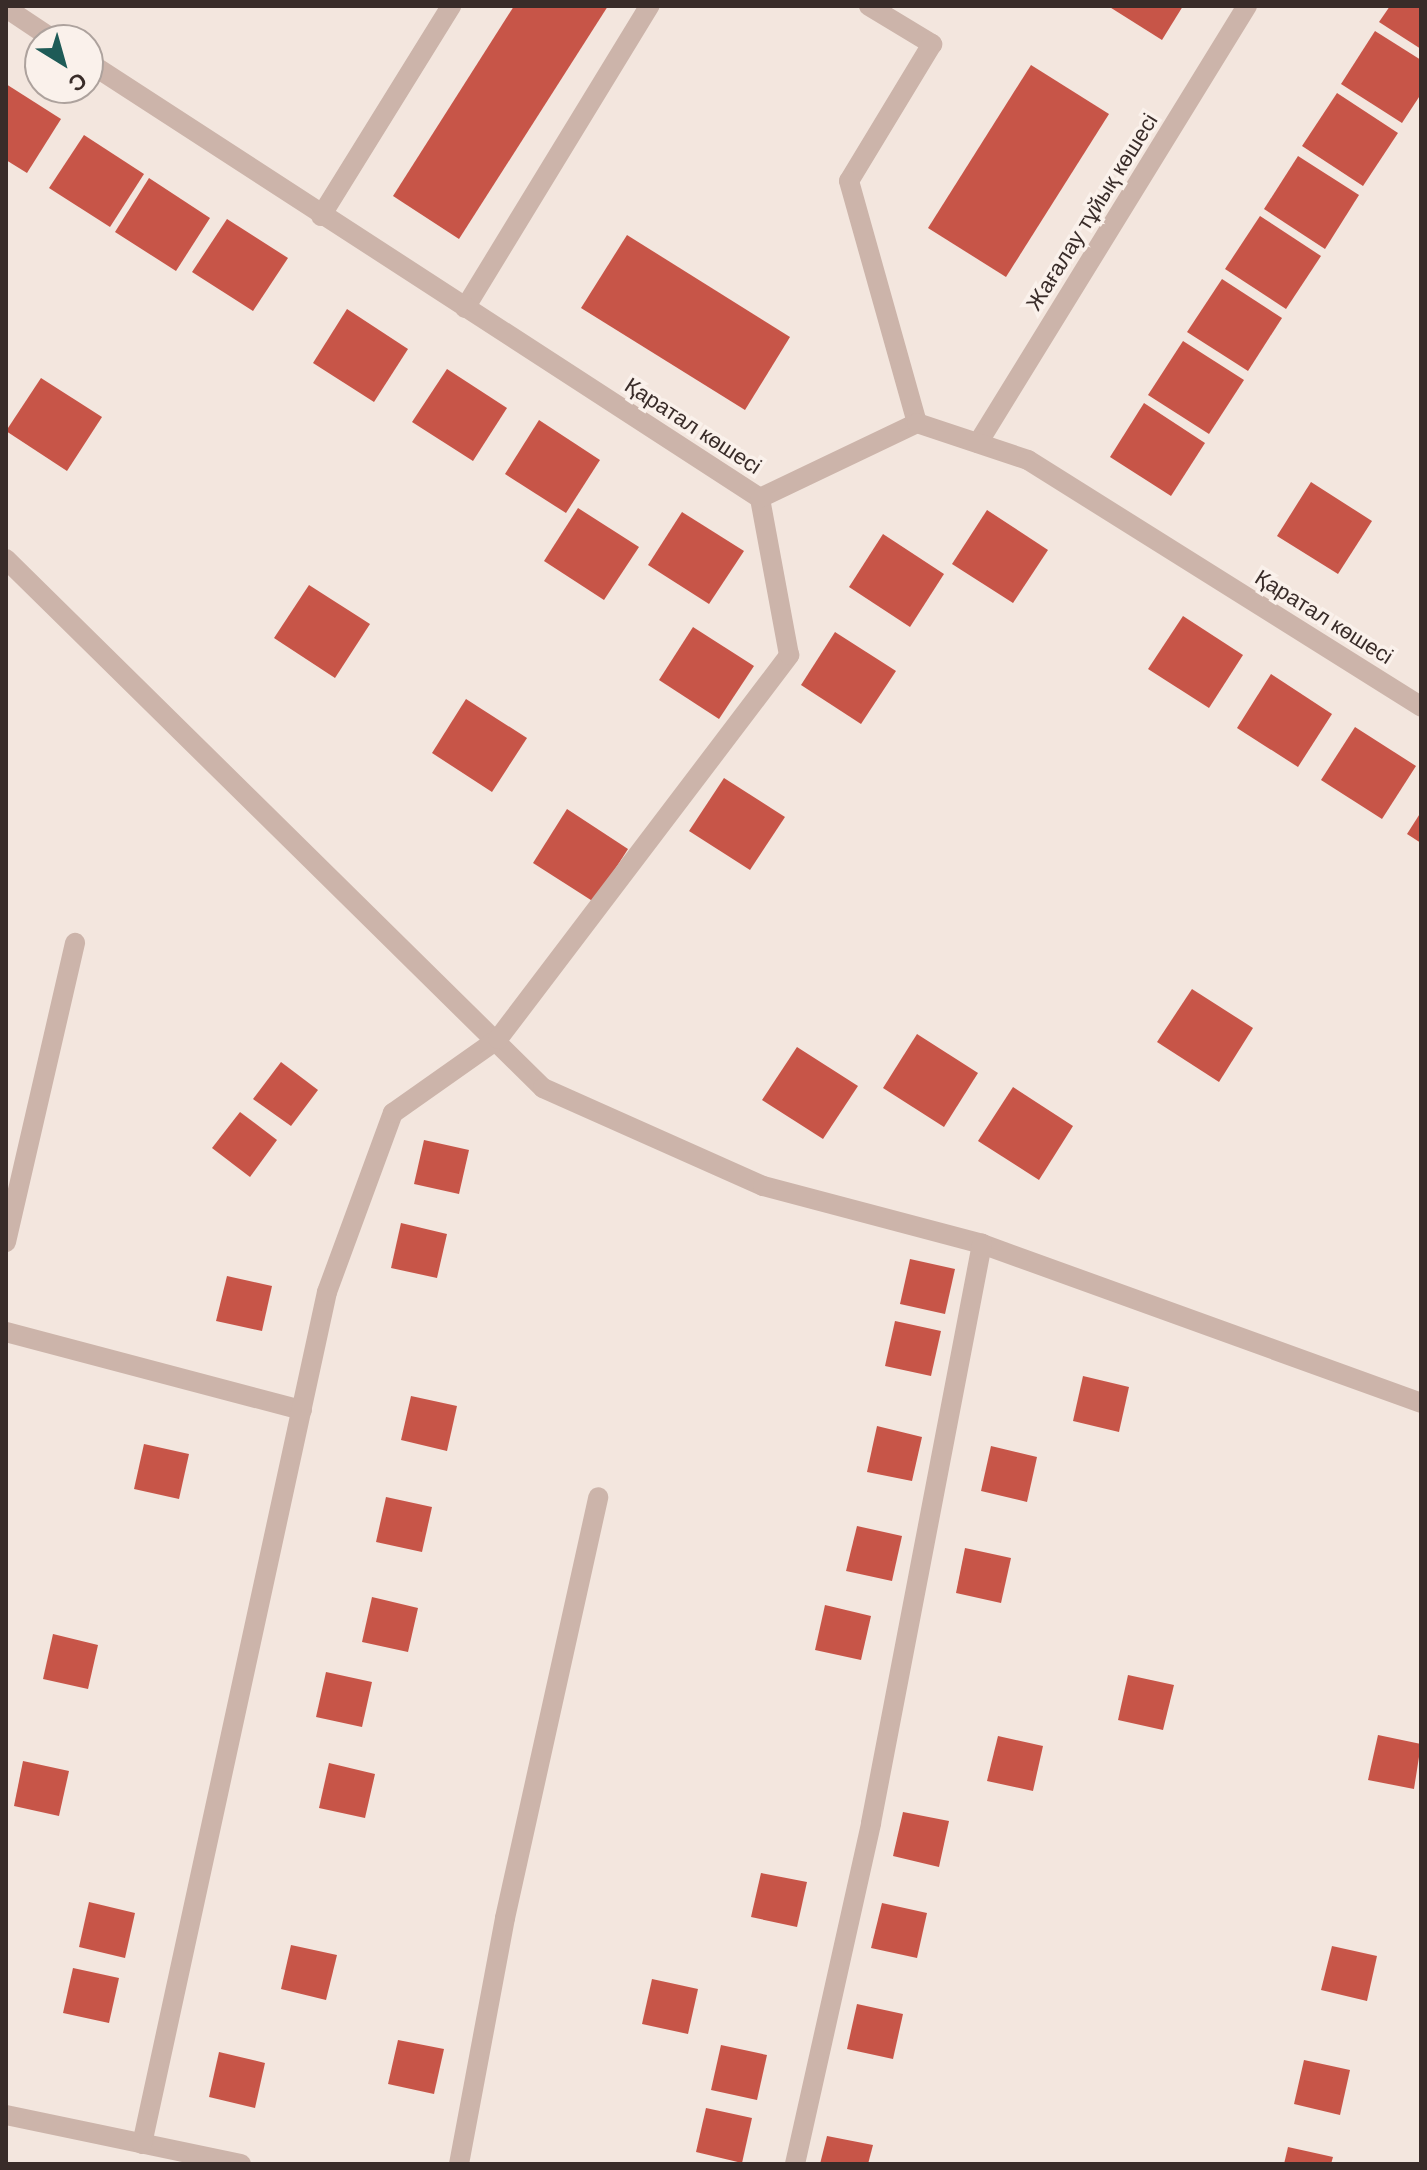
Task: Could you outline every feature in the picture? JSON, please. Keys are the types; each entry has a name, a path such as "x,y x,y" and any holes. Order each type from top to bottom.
{"street":[{"path":"321,216 451,6"},
{"path":"465,308 649,6"},
{"path":"869,6 932,44 849,181 917,423"},
{"name":"Жағалау тұйық көшесі","path":"978,443 1247,6"},
{"path":"6,8 30,24"},
{"name":"Қаратал көшесі","path":"104,73 760,498 917,423 1028,460 1421,707"},
{"path":"142,2144 327,1292 393,1113 498,1039 789,655 760,498"},
{"path":"6,559 498,1039 543,1088 763,1186 982,1244 1421,1403"},
{"path":"6,1242 75,943"},
{"path":"795,2164 871,1823 982,1244"},
{"path":"6,1332 302,1410"},
{"path":"459,2164 505,1918 598,1497"},
{"path":"6,2115 241,2164"}],"building":[{"path":"514,6 608,6 459,239 393,196"},
{"path":"1108,6 1183,6 1162,40"},
{"path":"1390,6 1421,6 1421,49 1379,22"},
{"path":"1375,31 1421,60 1421,94 1402,123 1341,84"},
{"path":"1031,65 1109,114 1006,277 928,228"},
{"path":"6,84 24,95 24,104 37,104 61,119 27,173 6,160"},
{"path":"1337,93 1398,133 1363,186 1302,146"},
{"path":"84,135 144,174 110,227 49,188"},
{"path":"1298,156 1359,195 1325,249 1264,209"},
{"path":"149,178 210,218 176,271 115,232"},
{"path":"1260,216 1321,256 1286,309 1225,269"},
{"path":"227,219 288,258 253,311 192,272"},
{"path":"627,235 790,337 745,410 581,308"},
{"path":"1222,279 1282,318 1248,371 1187,332"},
{"path":"347,309 408,349 374,402 313,363"},
{"path":"1183,341 1244,380 1209,434 1148,395"},
{"path":"447,369 507,408 473,461 412,422"},
{"path":"41,378 102,417 67,471 6,431"},
{"path":"1144,403 1205,443 1171,496 1110,457"},
{"path":"539,420 600,460 566,513 505,474"},
{"path":"1311,482 1372,521 1338,574 1277,536"},
{"path":"578,508 639,547 604,600 544,561"},
{"path":"987,510 1048,550 1013,603 952,564"},
{"path":"682,512 744,551 709,604 648,565"},
{"path":"883,534 944,574 910,627 849,587"},
{"path":"309,585 370,624 335,678 274,638"},
{"path":"1183,616 1243,655 1209,708 1148,669"},
{"path":"693,627 754,666 719,719 659,680"},
{"path":"835,632 896,671 861,724 801,685"},
{"path":"1271,674 1332,714 1298,767 1237,728"},
{"path":"466,699 527,738 492,792 432,753"},
{"path":"1355,727 1416,766 1382,819 1321,780"},
{"path":"724,778 785,817 750,870 689,831"},
{"path":"567,809 628,849 594,902 533,863"},
{"path":"1421,812 1421,843 1407,834"},
{"path":"1192,989 1253,1028 1219,1082 1157,1042"},
{"path":"917,1034 978,1073 944,1127 883,1088"},
{"path":"797,1047 858,1086 823,1139 762,1100"},
{"path":"281,1062 318,1090 291,1126 253,1099"},
{"path":"1013,1087 1073,1126 1039,1180 978,1141"},
{"path":"240,1112 277,1140 250,1177 212,1148"},
{"path":"424,1140 469,1150 459,1194 414,1184"},
{"path":"401,1223 447,1234 437,1278 391,1268"},
{"path":"910,1259 955,1269 945,1314 900,1304"},
{"path":"227,1276 272,1286 262,1331 216,1321"},
{"path":"895,1321 941,1331 931,1376 885,1366"},
{"path":"1083,1376 1129,1387 1119,1432 1073,1421"},
{"path":"411,1396 457,1406 447,1451 401,1440"},
{"path":"877,1426 922,1437 912,1481 867,1472"},
{"path":"144,1444 189,1454 179,1499 134,1489"},
{"path":"991,1446 1037,1457 1027,1502 981,1491"},
{"path":"386,1497 432,1507 422,1552 376,1542"},
{"path":"857,1526 902,1536 892,1581 846,1571"},
{"path":"965,1548 1011,1558 1001,1603 956,1593"},
{"path":"372,1597 418,1608 408,1652 362,1642"},
{"path":"825,1605 871,1616 861,1660 815,1650"},
{"path":"53,1634 98,1645 88,1689 43,1679"},
{"path":"326,1672 372,1682 362,1727 316,1717"},
{"path":"1128,1675 1174,1685 1163,1730 1118,1720"},
{"path":"1378,1735 1421,1744 1414,1789 1368,1780"},
{"path":"998,1736 1043,1746 1033,1791 987,1781"},
{"path":"23,1761 69,1771 59,1816 14,1806"},
{"path":"329,1763 375,1774 365,1818 319,1808"},
{"path":"903,1812 949,1821 939,1867 893,1856"},
{"path":"761,1873 807,1882 797,1927 751,1917"},
{"path":"89,1902 135,1913 125,1958 79,1947"},
{"path":"882,1903 927,1913 917,1958 871,1948"},
{"path":"291,1945 337,1955 326,2000 281,1989"},
{"path":"1332,1946 1377,1956 1367,2001 1321,1990"},
{"path":"73,1968 119,1978 109,2023 63,2013"},
{"path":"652,1979 698,1989 688,2034 642,2024"},
{"path":"857,2004 903,2014 893,2059 847,2049"},
{"path":"398,2040 444,2049 434,2094 388,2084"},
{"path":"721,2045 767,2055 757,2100 711,2090"},
{"path":"219,2052 265,2063 255,2108 209,2097"},
{"path":"1304,2060 1350,2070 1340,2115 1294,2104"},
{"path":"706,2108 752,2118 742,2163 696,2152"},
{"path":"827,2136 873,2145 868,2164 820,2164"},
{"path":"1288,2147 1333,2157 1331,2164 1284,2164"}]}
